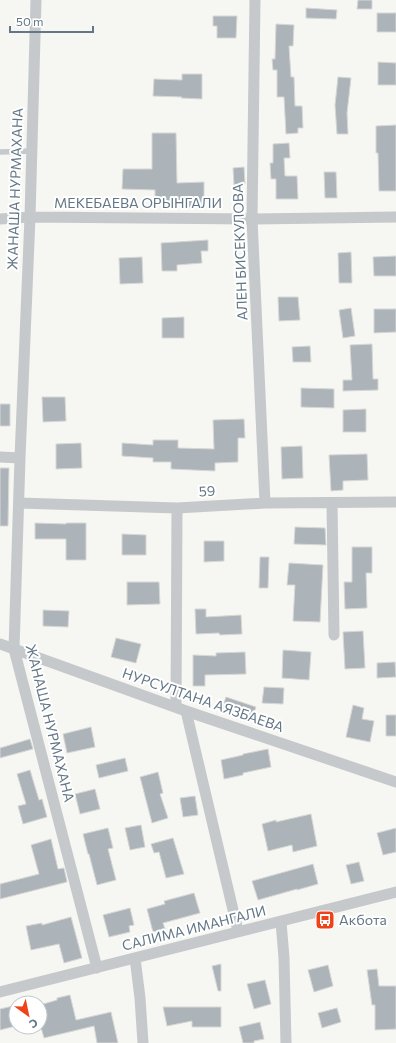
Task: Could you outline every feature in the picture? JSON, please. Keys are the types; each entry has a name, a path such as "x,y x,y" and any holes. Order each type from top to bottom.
{"street":[{"name":"ЖАНАША НУРМАХАНА","path":"36,0 30,217 14,649 97,968"},
{"name":"АЛЕН БИСЕКУЛОВА","path":"255,0 252,219 265,503"},
{"name":"МЕКЕБАЕВА ОРЫНГАЛИ","path":"0,219 30,217 252,219 396,217"},
{"path":"0,457 20,458"},
{"name":"59","path":"19,503 177,508 265,503 396,502"},
{"path":"332,503 334,634"},
{"path":"177,508 181,709 238,931"},
{"name":"НУРСУЛТАНА АЯЗБАЕВА","path":"0,644 181,709 396,782"},
{"name":"САЛИМА ИМАНГАЛИ","path":"0,992 396,892"},
{"path":"281,922 284,958 286,1043"},
{"path":"135,958 140,998 143,1043"}],"lane":[{"path":"0,152 32,151"}],"building":[{"path":"358,0 372,0 372,9 357,9"},
{"path":"306,8 337,10 336,19 306,18"},
{"path":"377,13 396,13 396,32 377,32"},
{"path":"213,16 237,16 236,38 217,38 217,26 213,26"},
{"path":"276,24 294,25 293,46 289,46 291,77 294,77 295,106 302,106 303,128 298,128 298,133 286,134 284,97 277,97 277,70 273,70 272,59 275,59"},
{"path":"378,62 396,63 396,85 378,85"},
{"path":"182,74 202,74 202,99 153,96 154,79 182,80"},
{"path":"338,77 351,78 347,113 348,134 337,134 335,105"},
{"path":"396,125 396,191 379,191 378,153 376,153 376,126"},
{"path":"152,133 176,133 177,183 204,182 204,207 183,208 183,202 155,202 155,190 122,189 123,169 152,169"},
{"path":"289,143 290,158 284,158 285,176 297,176 298,199 276,199 276,179 271,179 270,163 273,163 273,144"},
{"path":"244,167 245,184 234,185 233,168"},
{"path":"324,172 336,172 337,198 325,198"},
{"path":"208,240 208,251 201,251 202,263 177,265 177,271 162,271 161,243"},
{"path":"351,252 352,283 339,283 338,253"},
{"path":"396,256 396,276 374,276 373,257"},
{"path":"142,257 143,283 120,284 119,258"},
{"path":"278,297 298,297 300,320 279,321"},
{"path":"351,308 355,336 343,338 339,310"},
{"path":"374,309 396,309 396,332 374,333"},
{"path":"184,317 184,338 162,338 162,318"},
{"path":"372,344 373,379 378,379 378,390 343,391 343,380 352,380 350,345"},
{"path":"310,346 311,362 293,362 292,347"},
{"path":"301,388 334,389 334,408 301,407"},
{"path":"42,397 65,397 66,421 43,422"},
{"path":"0,404 10,404 10,426 0,426"},
{"path":"366,409 366,432 343,432 343,410"},
{"path":"244,419 245,438 238,438 238,462 215,463 215,471 171,469 171,462 153,462 153,458 122,456 122,443 153,445 153,440 178,440 178,448 214,449 213,420"},
{"path":"81,443 82,468 56,469 56,444"},
{"path":"302,446 303,478 282,479 281,447"},
{"path":"367,454 368,480 343,481 343,490 331,491 329,455"},
{"path":"0,468 9,468 8,526 0,526"},
{"path":"35,523 86,523 86,560 66,560 66,539 35,539"},
{"path":"295,527 325,528 326,545 294,544"},
{"path":"122,534 146,535 146,555 122,555"},
{"path":"204,541 224,541 224,561 204,562"},
{"path":"352,547 372,547 372,573 366,573 367,608 345,609 344,582 352,582"},
{"path":"260,557 269,557 268,588 259,588"},
{"path":"289,563 323,565 320,622 293,621 295,585 287,585"},
{"path":"127,582 159,582 160,604 127,605"},
{"path":"195,609 206,609 206,617 241,615 242,634 196,634"},
{"path":"43,610 69,611 68,627 43,626"},
{"path":"363,631 365,668 345,669 343,632"},
{"path":"116,638 141,644 136,663 111,657"},
{"path":"283,650 311,652 309,680 282,678"},
{"path":"245,652 246,674 205,675 205,686 193,686 193,655 216,656 216,653"},
{"path":"395,662 396,677 377,678 377,663"},
{"path":"264,687 284,688 283,704 262,703"},
{"path":"226,697 256,707 251,721 221,712"},
{"path":"353,705 364,708 362,719 374,721 370,742 346,737"},
{"path":"386,715 396,715 396,736 386,736"},
{"path":"91,727 95,747 67,753 63,734"},
{"path":"30,739 33,749 0,758 0,748"},
{"path":"268,749 271,767 224,779 221,760"},
{"path":"125,758 128,771 99,778 96,765"},
{"path":"30,770 39,800 42,799 47,817 23,824 18,806 26,804 17,774"},
{"path":"158,772 163,793 160,794 168,818 152,823 140,777"},
{"path":"95,789 100,809 80,814 75,794"},
{"path":"195,796 198,815 183,817 180,798"},
{"path":"311,814 317,846 293,852 292,845 268,851 262,824"},
{"path":"141,825 145,847 130,850 125,828"},
{"path":"108,828 113,848 108,849 116,880 97,885 83,834"},
{"path":"396,828 396,852 383,855 377,833"},
{"path":"173,838 184,874 166,878 159,852 154,853 151,844"},
{"path":"51,839 58,869 64,868 67,882 0,899 0,884 39,874 31,845"},
{"path":"359,862 364,881 351,884 346,865"},
{"path":"313,864 318,884 258,900 252,881"},
{"path":"194,893 200,913 163,923 165,929 153,932 147,909 165,904 164,901"},
{"path":"130,908 134,925 129,926 130,932 109,937 103,915"},
{"path":"71,917 82,958 64,963 59,944 31,950 26,926 42,923 42,925"},
{"path":"221,964 221,991 218,991 212,966"},
{"path":"328,965 333,986 314,992 308,970"},
{"path":"377,969 379,986 396,986 396,1029 375,1030 375,1005 372,1005 367,970"},
{"path":"265,980 271,1004 254,1009 247,984"},
{"path":"70,995 76,1020 111,1012 118,1043 97,1043 94,1026 44,1038 43,1035 48,1035 48,1003 57,1000 57,998"},
{"path":"8,1007 8,1028 0,1030 0,1009"},
{"path":"163,1007 221,1007 221,1027 192,1027 192,1021 167,1026"},
{"path":"337,1008 341,1022 322,1028 318,1013"},
{"path":"260,1022 264,1039 254,1041 254,1043 243,1043 239,1027"}],"place":[{"name":"Акбота","path":"325,920"}]}
